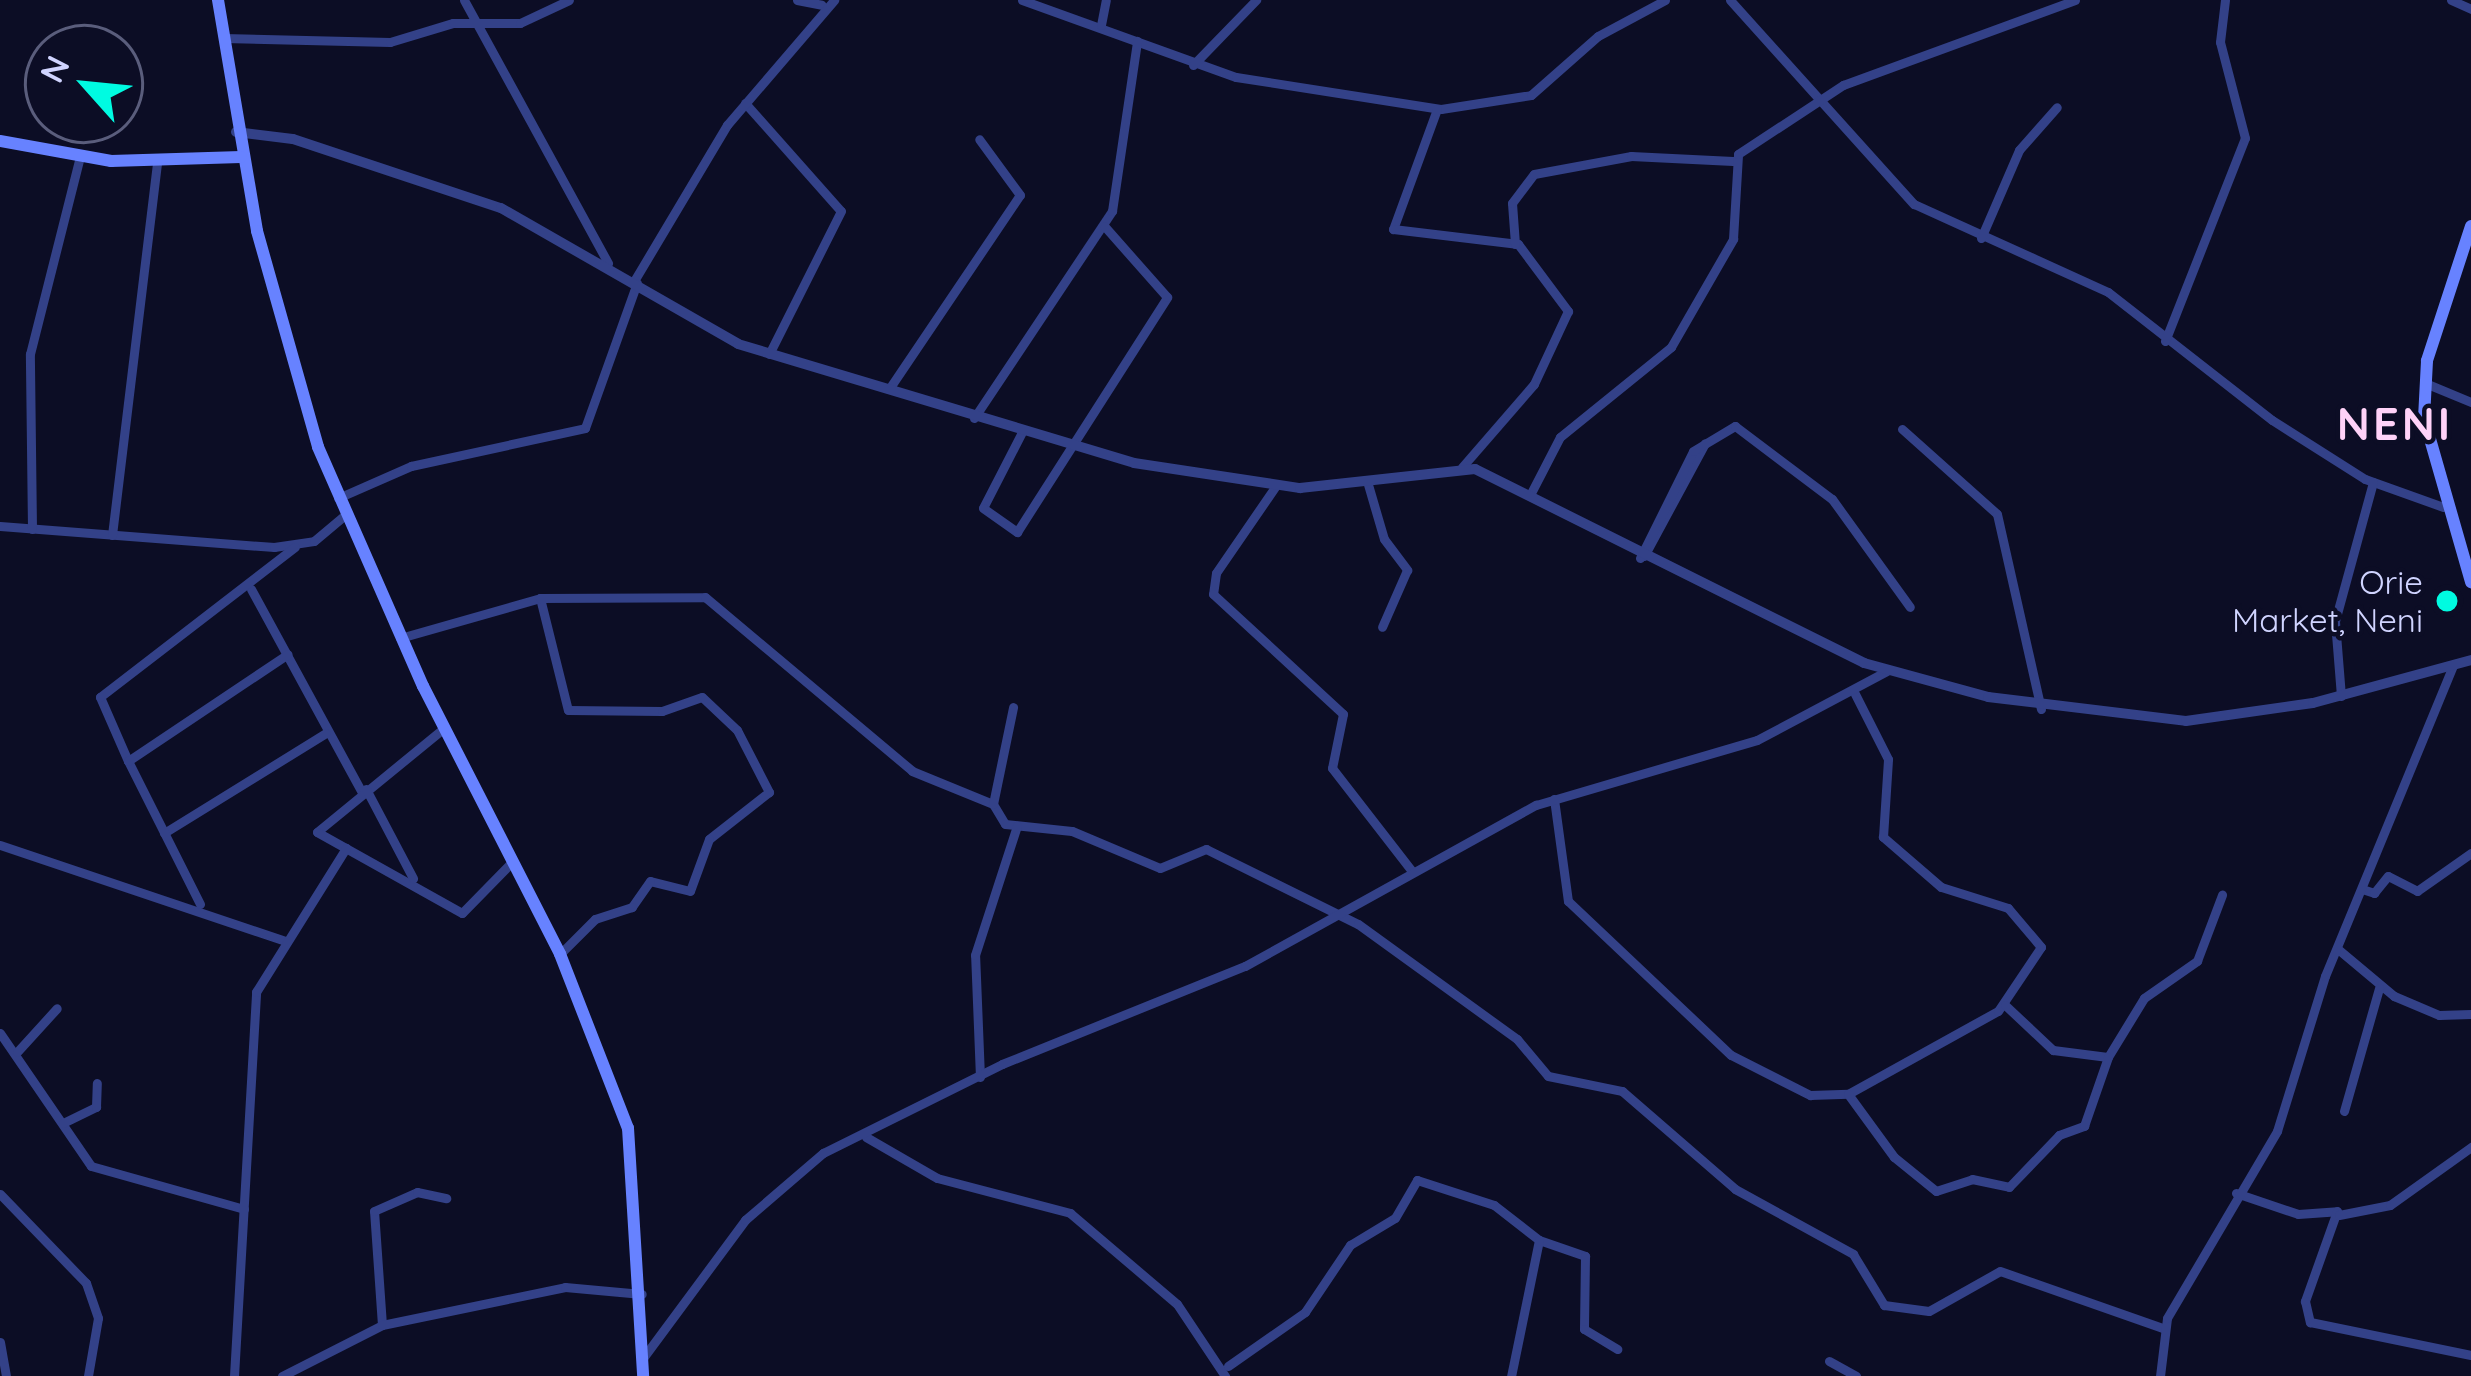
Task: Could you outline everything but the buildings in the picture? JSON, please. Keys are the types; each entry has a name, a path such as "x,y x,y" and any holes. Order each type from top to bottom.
{"main road":[{"path":"218,0 241,157 338,498 400,638 560,954 628,1128 642,1294 643,1376"},
{"path":"0,141 80,157 157,164 241,157"},
{"path":"2471,226 2425,383 2443,507 2471,582"}],"street":[{"path":"464,0 608,263"},
{"path":"223,38 390,43 472,22 520,22 569,0"},
{"path":"797,0 821,5"},
{"path":"338,498 411,466 586,428 635,282 745,103 821,5 834,0"},
{"path":"1022,0 1101,25 1193,65 1437,109 1531,95 1598,36 1665,0"},
{"path":"1101,25 1106,0"},
{"path":"1193,65 1256,0"},
{"path":"1730,0 1914,204 2108,292 2165,341 2374,482 2443,507"},
{"path":"1462,467 1534,383 1568,317 1515,244 1510,207 1534,174 1631,156 1733,161 1818,102 2075,0"},
{"path":"2165,341 2246,138 2220,42 2225,0"},
{"path":"2451,0 2471,9"},
{"path":"974,418 1105,227 1137,40"},
{"path":"745,103 841,211 769,354"},
{"path":"1981,238 2019,150 2057,107"},
{"path":"1437,109 1390,225 1515,244"},
{"path":"236,132 292,139 501,208 769,354 1073,446 1276,487 1367,481 1462,467 1530,494 1640,558 1887,671 2041,709 2152,723 2341,695 2470,660"},
{"path":"889,389 1019,195 980,139"},
{"path":"32,529 30,354 80,157"},
{"path":"1530,494 1560,437 1671,347 1733,239 1733,161"},
{"path":"112,535 157,164"},
{"path":"1022,432 982,508 1018,532 1168,294 1105,227"},
{"path":"2425,383 2471,402"},
{"path":"1640,558 1705,443 1744,429 1800,470 1910,607"},
{"path":"1902,429 1997,514 2041,709"},
{"path":"1367,481 1384,539 1407,570 1382,627"},
{"path":"2341,695 2336,621 2374,482"},
{"path":"1276,487 1216,573 1213,594 1343,714 1332,768 1411,870"},
{"path":"200,904 100,697 251,589 295,547 345,515"},
{"path":"0,526 295,547"},
{"path":"251,589 326,733 413,878"},
{"path":"400,638 540,598 705,597 912,771 993,804 1017,826 1072,832 1160,868 1206,850 1334,913 1517,1040 1548,1076 1622,1091 1735,1189 1853,1254 1884,1305 1929,1311 2000,1271 2164,1328"},
{"path":"540,598 568,710 651,712 702,697 737,730 769,792 709,839 690,891 650,881 632,908 596,919 560,954"},
{"path":"128,761 288,654"},
{"path":"2160,1376 2164,1328 2236,1193 2277,1131 2362,889 2453,665"},
{"path":"643,1358 745,1220 823,1153 866,1137 980,1077 1245,966 1411,870 1554,799 1708,758 1855,694 1887,671"},
{"path":"1554,799 1568,901 1742,1062 1810,1095 1848,1094 2005,1005 2036,966 2038,939 2008,908 1941,886 1883,837 1888,759 1855,694"},
{"path":"993,804 1012,707"},
{"path":"444,728 317,830 413,878 462,913 512,862"},
{"path":"164,833 326,733"},
{"path":"980,1077 974,955 1017,826"},
{"path":"0,845 200,904 286,940"},
{"path":"234,1376 244,1209 257,1116 253,1015 286,940 346,848"},
{"path":"2362,889 2374,893 2388,876 2416,891 2471,853"},
{"path":"1848,1094 1894,1157 1936,1191 1972,1179 2009,1186 2059,1135 2084,1126 2108,1058 2144,998 2197,962 2222,895"},
{"path":"2339,950 2378,988 2439,1015 2471,1014"},
{"path":"2344,1111 2378,988"},
{"path":"2005,1005 2053,1050 2108,1058"},
{"path":"16,1052 57,1008"},
{"path":"0,1033 95,1168 244,1209"},
{"path":"63,1123 96,1107 97,1084"},
{"path":"866,1137 926,1174 1070,1213 1177,1304 1226,1371 1304,1312 1358,1235 1395,1218 1412,1180 1494,1205 1539,1240 1585,1256 1584,1329 1617,1349"},
{"path":"2236,1193 2339,1215 2390,1205 2471,1147"},
{"path":"382,1325 374,1211 417,1192 446,1198"},
{"path":"0,1194 86,1282 98,1318 88,1376"},
{"path":"2339,1215 2304,1319 2471,1355"},
{"path":"1511,1376 1539,1240"},
{"path":"282,1376 382,1325 565,1287 642,1294"},
{"path":"0,1342 7,1376"},
{"path":"1829,1360 1856,1376"}],"place":[{"name":"Orie Market, Neni","path":"2447,601"}],"district":[{"name":"NENI","path":"2395,424"}]}
